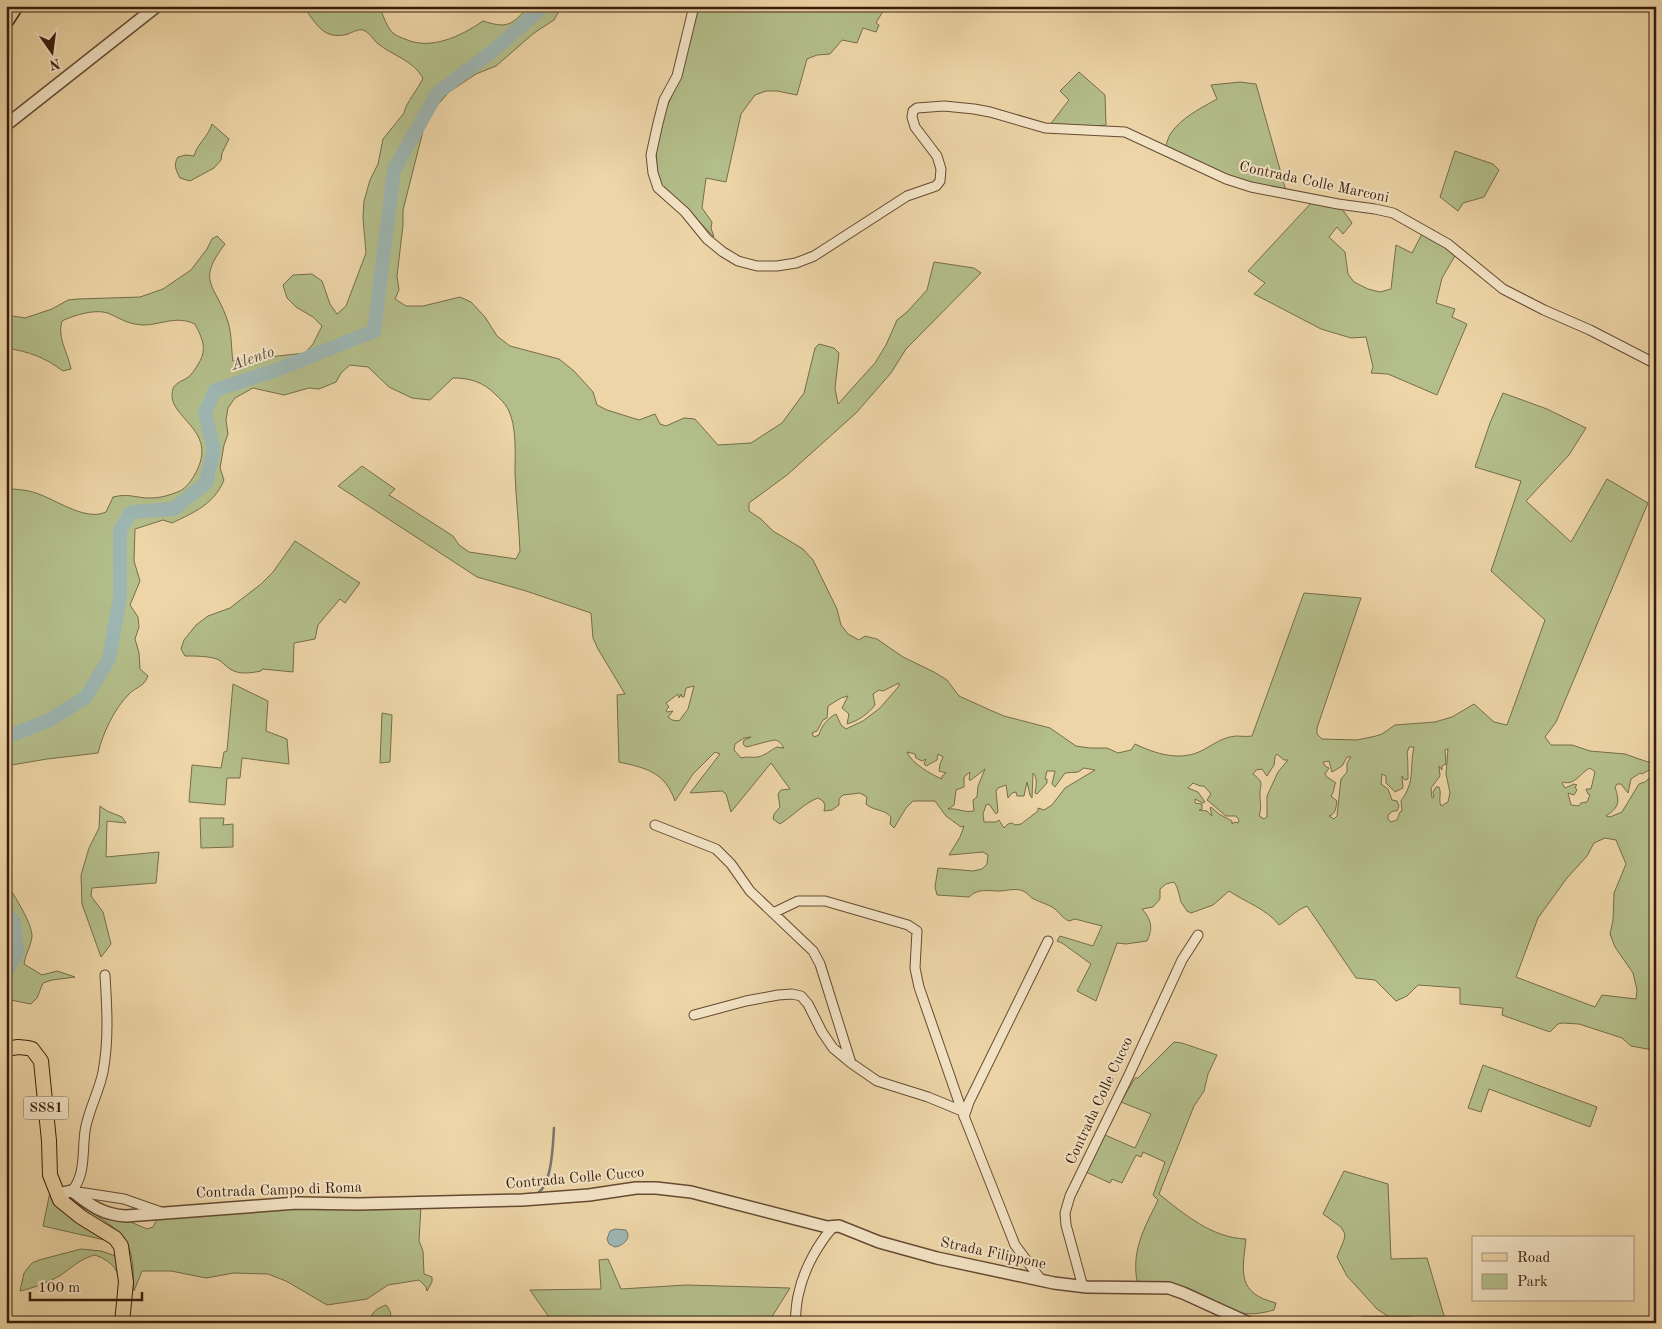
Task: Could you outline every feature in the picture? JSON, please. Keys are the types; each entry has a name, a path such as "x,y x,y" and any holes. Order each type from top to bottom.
{"highway":[{"path":"6,20 15,6"}],"main road":[{"name":"SS81","path":"7,1049 28,1048 41,1060 44,1074 50,1175 60,1200 115,1238 121,1246 126,1282 122,1323"}],"street":[{"path":"6,124 157,6"},
{"name":"Contrada Colle Marconi","path":"694,6 677,76 664,100 658,123 651,155 653,173 658,188 685,212 708,239 723,252 738,261 757,266 778,266 796,263 814,256 907,196 936,186 940,181 937,156 914,127 913,112 917,108 944,106 974,109 1045,128 1125,132 1226,179 1252,187 1393,213 1448,244 1503,288 1656,364"},
{"path":"655,825 716,849 731,864 750,891 813,951 820,964 851,1063"},
{"path":"773,912 798,901 824,901 908,926 917,931 915,968 919,987 963,1114 1015,1246 1042,1280"},
{"name":"Contrada Colle Cucco","path":"1083,1287 1066,1226 1065,1213 1070,1196 1182,960 1198,936"},
{"path":"963,1114 1048,941"},
{"path":"72,1190 78,1183 82,1167 85,1130 102,1074 106,1051 107,1011 105,975"},
{"path":"694,1015 746,1001 792,994 801,996 808,1004 822,1032 833,1048 851,1063 877,1081 928,1097 963,1114"},
{"name":"Contrada Colle Cucco","path":"465,1201 522,1200 589,1195 636,1188 656,1188 691,1192 827,1227 834,1226"},
{"path":"57,1194 72,1190 124,1199 164,1213"},
{"name":"Contrada Campo di Roma","path":"72,1190 106,1213 126,1216 297,1203 358,1204 465,1201"},
{"path":"795,1323 798,1292 806,1270 826,1234 834,1226"},
{"name":"Strada Filippone","path":"834,1226 839,1226 879,1242 937,1258 1042,1280 1083,1287 1169,1288 1249,1323"},
{"path":"1364,1323 1408,1323"}],"green space":[{"path":"303,6 379,6 387,25 394,34 415,42 435,43 465,32 483,21 498,25 509,24 529,6 562,6 554,20 534,33 496,66 476,74 449,92 432,111 423,131 403,210 397,276 399,290 395,299 406,306 423,306 460,297 471,302 485,317 497,336 510,346 559,359 574,371 593,392 597,405 607,410 639,420 655,414 660,424 666,426 684,418 695,419 718,445 751,443 782,423 804,393 815,348 819,344 834,348 839,353 835,388 838,404 875,363 886,345 897,320 927,290 934,262 974,268 981,273 906,349 891,373 856,413 787,475 749,503 749,511 761,519 773,531 803,549 813,560 837,609 841,625 848,634 859,640 865,636 877,639 903,657 947,680 959,696 1004,716 1050,728 1076,746 1107,748 1118,753 1131,750 1135,744 1151,751 1186,756 1195,754 1227,738 1252,736 1304,593 1361,598 1317,728 1317,734 1322,739 1357,740 1376,736 1395,725 1435,722 1452,717 1474,704 1494,722 1507,725 1545,620 1491,571 1521,481 1475,467 1490,423 1503,393 1547,409 1586,428 1569,455 1526,501 1571,542 1607,479 1648,503 1556,722 1545,737 1551,745 1572,745 1590,751 1625,754 1648,762 1653,760 1653,755 1656,755 1656,771 1649,770 1631,779 1628,793 1621,784 1617,784 1615,787 1618,797 1616,807 1606,816 1610,817 1622,812 1639,784 1645,782 1656,772 1656,1048 1653,1050 1631,1046 1622,1038 1579,1024 1558,1024 1550,1032 1502,1015 1503,1008 1460,1004 1460,988 1418,985 1407,996 1396,1001 1375,980 1356,978 1307,906 1279,925 1268,914 1229,891 1213,905 1191,913 1187,911 1181,902 1174,882 1166,884 1160,889 1160,899 1153,907 1142,909 1148,917 1150,925 1147,941 1126,944 1117,943 1096,1001 1077,991 1091,964 1057,941 1060,936 1093,946 1102,926 1075,919 1069,921 1053,907 1019,890 980,891 969,897 937,895 935,887 938,868 973,871 982,869 987,864 988,855 983,852 949,855 960,837 964,826 961,827 946,816 935,801 913,801 906,808 894,828 890,824 891,817 866,804 867,797 860,793 843,795 839,799 839,805 832,810 824,811 825,805 818,798 808,803 780,824 773,819 774,814 780,807 778,794 781,790 790,789 771,763 731,812 726,794 722,791 690,793 720,754 715,752 693,774 675,801 671,791 660,777 646,769 619,762 617,695 625,694 593,638 591,613 477,577 338,486 362,466 395,489 389,495 453,536 459,545 469,552 516,559 520,551 515,474 515,440 511,416 505,405 490,390 481,384 465,379 453,378 430,400 412,398 389,387 368,367 350,365 341,373 336,382 319,389 309,388 284,395 253,388 235,398 228,408 226,420 228,434 220,468 224,480 215,495 196,511 172,523 163,520 135,529 134,561 140,581 130,605 138,617 139,627 135,639 139,653 140,669 148,676 146,680 129,694 114,714 106,729 98,753 6,766 6,489 33,492 73,510 90,514 106,512 113,497 123,495 145,498 158,497 180,491 189,484 195,474 201,458 201,445 197,435 176,408 172,399 173,389 192,374 202,355 203,345 195,324 188,321 175,320 143,325 129,323 105,312 86,313 62,321 62,339 71,369 63,371 36,356 6,348 6,315 25,318 52,309 68,300 140,297 163,289 191,270 212,239 217,236 225,244 211,267 210,276 211,283 229,327 233,361 305,353 313,344 322,326 287,298 283,285 293,275 312,274 322,281 330,304 337,314 346,306 366,253 363,218 364,201 370,180 378,164 383,139 404,113 423,78 408,62 377,43 363,30 339,36 326,33 316,24","holes":["899,683 899,686 880,708 863,721 846,729 841,725 836,714 825,723 819,735 814,737 812,733 817,731 823,720 827,718 828,706 848,696 842,708 849,714 847,724 866,714 875,705 873,694 879,690 883,691","694,686 688,709 679,721 672,720 668,717 673,711 667,712 666,710 669,707 666,703 678,694 679,698 681,694 684,697 686,688","751,737 744,740 743,744 746,747 775,740 780,742 784,748 777,747 758,757 741,758 734,750 735,744 744,738","1409,747 1414,747 1409,787 1401,801 1402,811 1397,820 1391,822 1388,819 1388,815 1393,811 1397,811 1399,806 1397,801 1392,800 1388,789 1381,784 1382,774 1386,776 1386,783 1395,792 1403,788 1402,776 1405,780 1408,779","1448,749 1446,774 1450,793 1448,802 1441,806 1439,787 1436,787 1433,792 1434,797 1432,798 1431,788 1440,776 1439,766 1442,770 1442,766 1446,764 1445,750","907,752 915,754 916,758 922,761 926,759 924,764 926,766 937,760 938,754 943,757 939,771 946,773 942,776 942,779 928,772 913,760","1277,754 1284,760 1288,760 1278,772 1267,796 1267,817 1264,819 1259,816 1261,808 1261,782 1253,774 1256,770 1262,769 1267,776 1274,765","1347,757 1351,757 1347,763 1347,772 1341,779 1337,816 1334,819 1329,816 1333,814 1336,808 1337,801 1331,796 1336,783 1325,774 1329,768 1323,762 1329,761 1332,772 1342,766","1084,768 1095,770 1065,788 1052,805 1044,810 1038,808 1038,811 1021,824 1015,825 1012,823 1004,828 999,820 996,822 984,822 983,814 986,805 989,804 996,814 998,812 996,791 998,788 1006,785 1008,798 1012,793 1016,792 1017,796 1024,796 1027,782 1032,798 1033,773 1036,780 1035,793 1037,794 1047,783 1047,779 1045,779 1047,771 1055,771 1052,784 1055,787 1065,773 1078,772","1590,768 1595,772 1591,789 1586,789 1590,795 1587,802 1581,803 1579,806 1571,805 1568,793 1574,795 1577,785 1574,784 1565,788 1562,783 1574,780","985,769 978,786 977,797 973,800 974,811 948,809 954,805 956,790 964,787 964,777 970,772 969,780","1193,783 1204,786 1211,794 1207,800 1226,816 1236,816 1239,820 1238,823 1232,824 1232,821 1211,807 1212,816 1207,811 1199,810 1202,809 1202,804 1195,803 1195,799 1203,803 1205,802 1198,792 1188,788","1605,838 1616,840 1626,864 1614,893 1613,920 1610,934 1615,947 1633,973 1637,990 1636,999 1602,995 1595,1007 1516,977 1538,918 1567,878 1587,856 1594,843"]},
{"path":"700,6 886,6 876,23 879,25 876,32 863,28 857,43 842,40 830,54 817,55 807,59 797,95 766,91 755,95 741,114 726,182 706,178 702,208 712,222 711,228 714,237 687,209 663,189 657,177 656,149 665,111 680,78"},
{"path":"1079,72 1105,95 1106,125 1083,127 1049,126 1069,100 1060,91"},
{"path":"1240,82 1256,84 1286,191 1246,183 1228,177 1165,148 1170,135 1180,123 1217,99 1211,85"},
{"path":"212,124 229,139 222,153 221,160 214,168 190,181 180,178 176,170 176,160 178,157 186,155 194,156"},
{"path":"1455,151 1493,164 1499,170 1484,197 1463,203 1458,211 1440,197"},
{"path":"1313,201 1340,206 1352,223 1343,234 1337,227 1329,237 1345,252 1348,274 1354,282 1368,289 1380,292 1391,289 1396,245 1412,253 1423,232 1456,254 1442,278 1436,303 1455,309 1452,317 1467,324 1437,395 1388,374 1371,373 1373,367 1366,337 1351,338 1321,329 1254,294 1265,283 1248,271"},
{"path":"295,541 360,583 345,603 340,599 318,625 315,639 294,643 293,672 262,669 257,672 241,673 230,669 217,659 185,656 181,649 184,640 196,625 208,616 230,608 261,584 273,572"},
{"path":"233,684 268,701 266,731 287,739 289,764 242,758 240,778 227,778 225,805 189,802 192,765 221,768 224,752 227,751"},
{"path":"382,713 392,715 390,762 380,763"},
{"path":"100,806 122,817 126,823 107,821 106,857 159,852 156,883 92,888 91,896 103,912 111,944 101,957 82,904 81,875 89,848 99,828"},
{"path":"200,818 224,818 223,825 233,824 233,847 201,848"},
{"path":"6,882 22,909 31,931 32,937 24,964 42,975 57,971 75,977 43,983 37,998 31,1004 6,999"},
{"path":"1174,1042 1217,1055 1208,1074 1204,1091 1194,1106 1159,1194 1210,1230 1234,1238 1246,1239 1243,1272 1245,1280 1254,1294 1276,1303 1274,1310 1253,1314 1238,1312 1182,1286 1138,1286 1136,1274 1137,1251 1143,1231 1158,1200 1153,1195 1165,1162 1143,1152 1141,1157 1136,1155 1122,1183 1112,1179 1110,1183 1086,1172 1105,1135 1135,1148 1151,1114 1121,1102 1135,1078 1138,1078"},
{"path":"1483,1065 1597,1107 1590,1127 1489,1089 1481,1112 1468,1108"},
{"path":"1344,1171 1388,1184 1391,1259 1427,1258 1445,1319 1396,1319 1386,1315 1377,1309 1347,1276 1337,1257 1345,1234 1341,1227 1323,1214"},
{"path":"50,1192 54,1192 69,1209 110,1237 116,1243 121,1256 117,1247 109,1241 43,1226"},
{"path":"73,1197 147,1229 153,1227 158,1217 167,1219 176,1215 220,1211 421,1205 419,1241 423,1251 424,1274 432,1277 432,1282 427,1291 426,1287 419,1280 388,1285 367,1299 327,1305 286,1281 268,1274 234,1273 206,1278 171,1271 142,1271 134,1291 130,1251 122,1235 99,1217 75,1203 72,1199"},
{"path":"81,1249 101,1251 122,1258 123,1281 118,1323 118,1276 114,1268 107,1261 95,1255 81,1261 52,1280 20,1291 24,1273 32,1263 39,1260"},
{"path":"608,1259 621,1289 686,1285 790,1288 768,1323 553,1323 530,1290 601,1289 599,1260"},
{"path":"386,1305 390,1313 389,1323 370,1323 371,1316 375,1311"}],"water":[{"path":"615,1229 626,1230 628,1236 624,1243 615,1247 609,1244 607,1239 610,1231"}],"waterway":[{"name":"Alento","path":"6,737 50,720 86,697 109,659 120,597 120,530 131,512 174,509 206,483 214,449 205,413 215,390 274,371 374,331 394,170 437,93 494,50 544,6"},
{"name":"Alento","path":"6,911 14,922 17,953 6,974"},
{"path":"539,1192 547,1180 549,1172 554,1128"}]}
